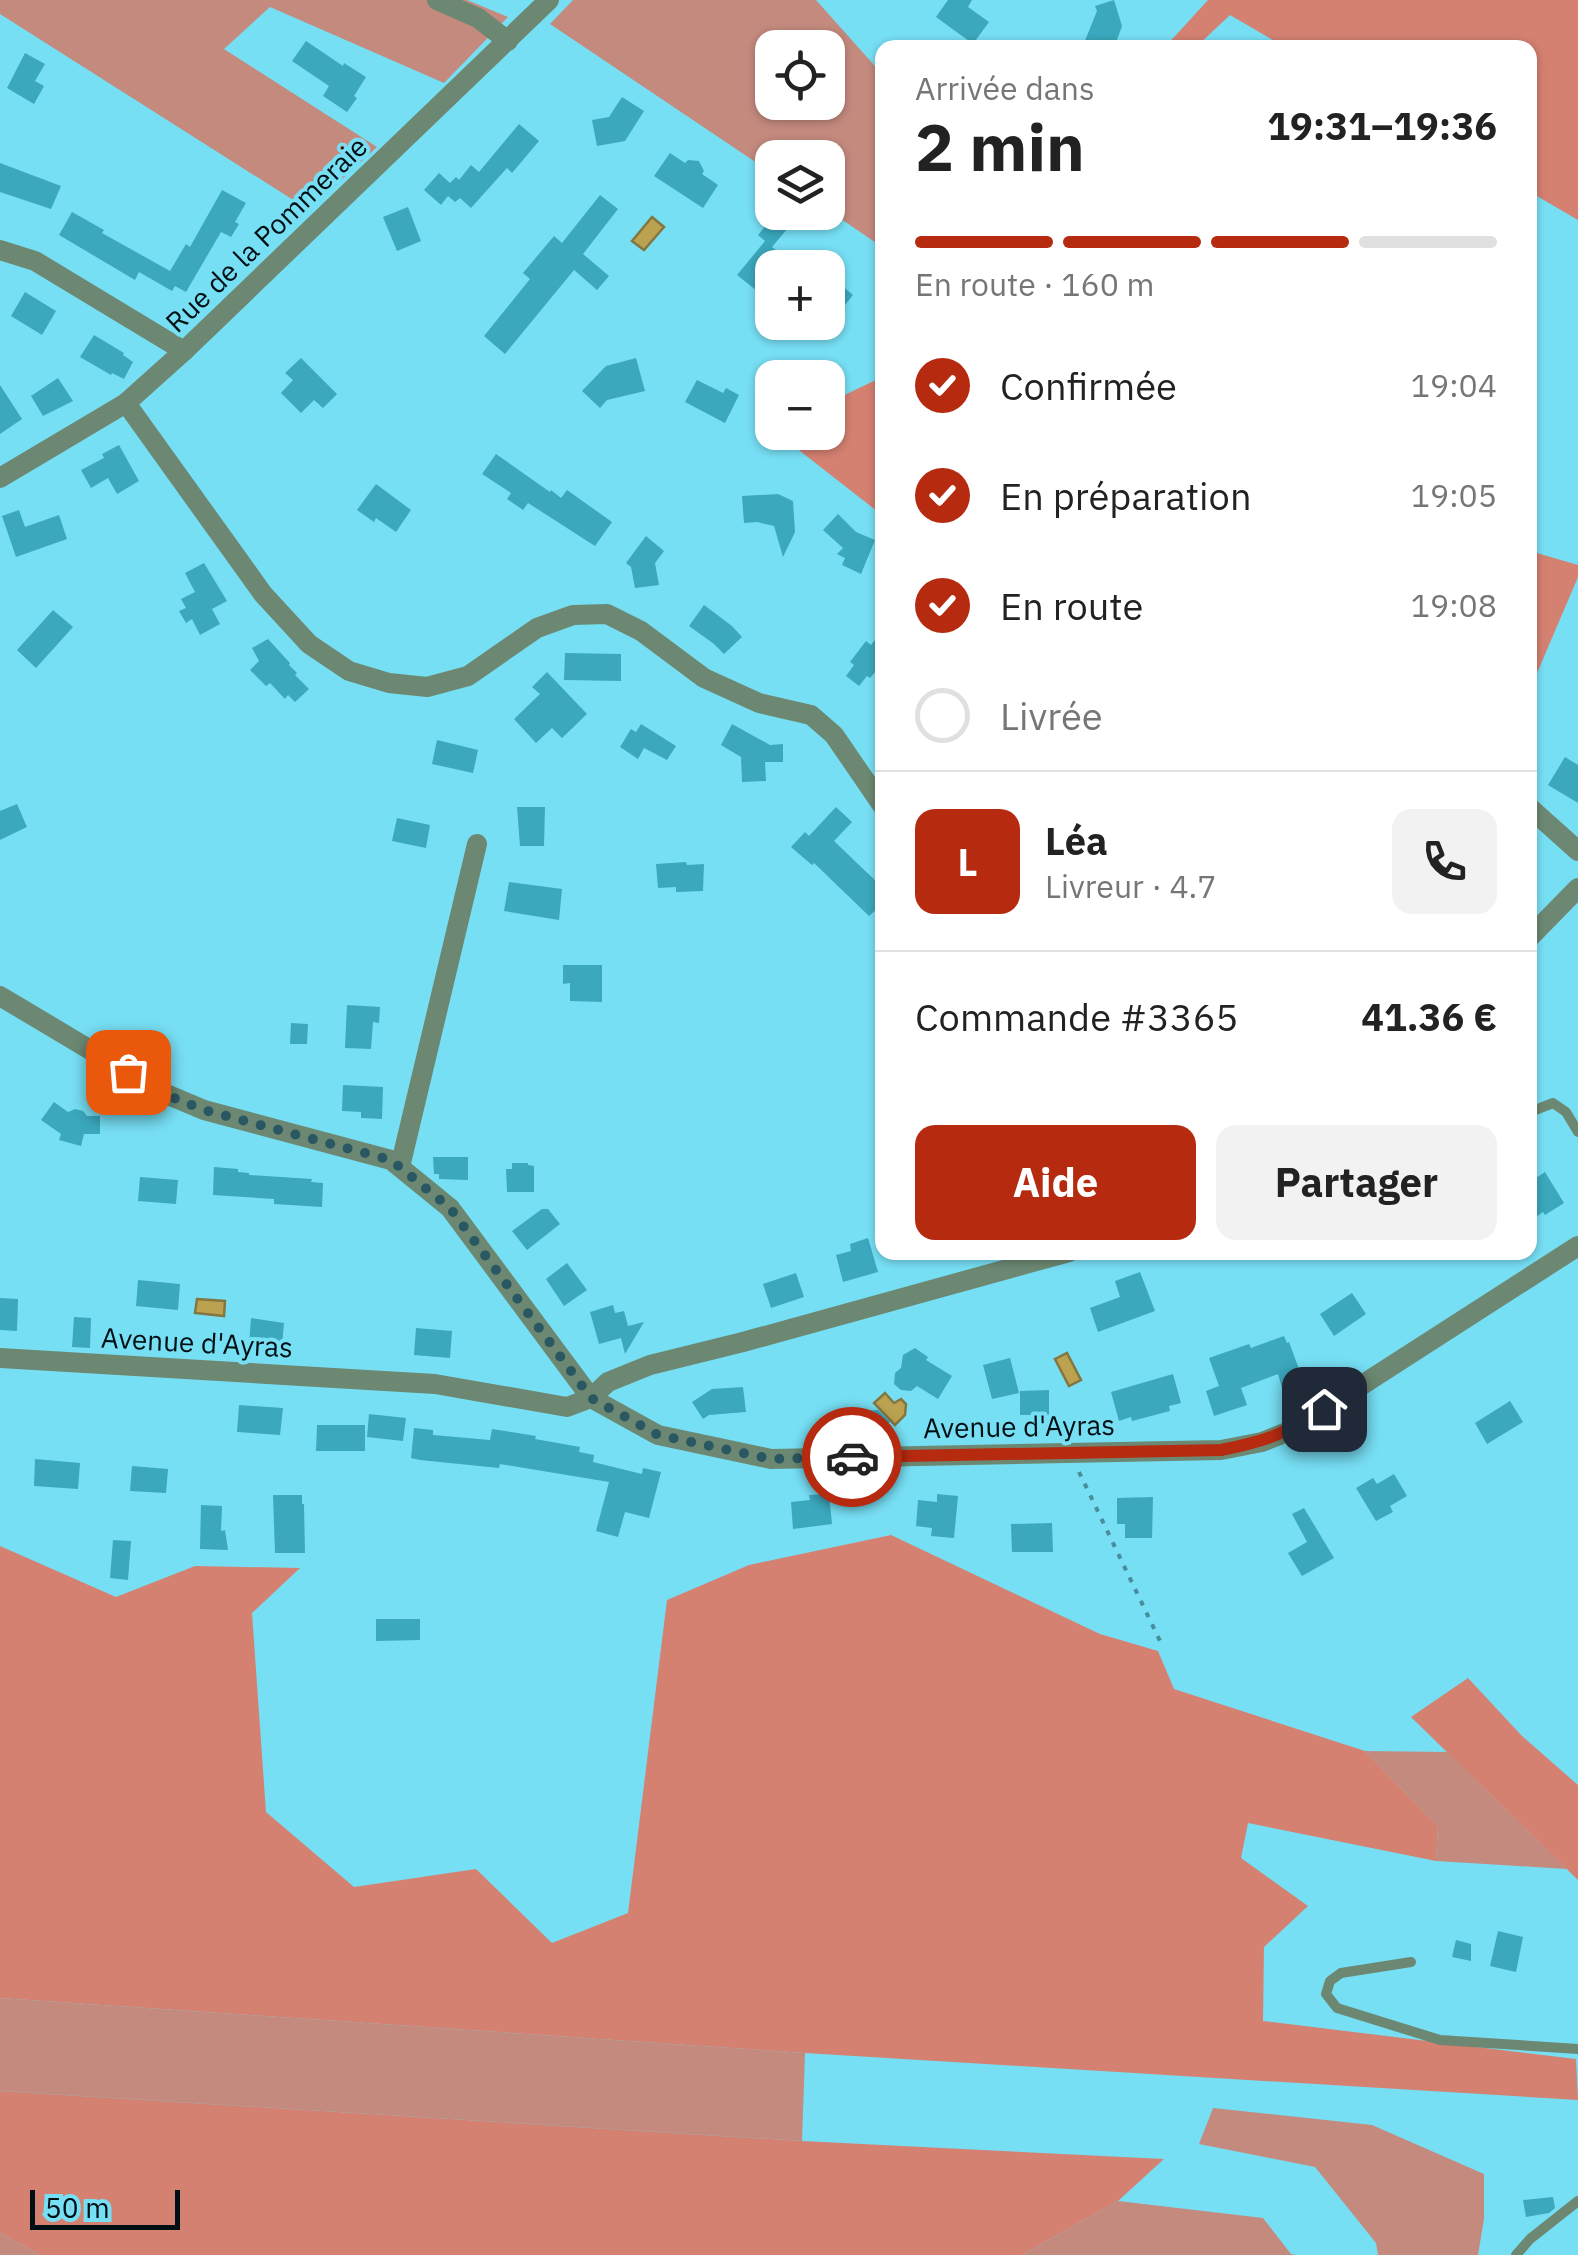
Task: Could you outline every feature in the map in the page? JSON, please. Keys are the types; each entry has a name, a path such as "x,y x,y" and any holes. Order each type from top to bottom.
{"street":[{"path":"437,0 478,18 508,41"},
{"name":"Rue de la Pommeraie","path":"0,478 126,402 549,0"},
{"path":"0,250 35,261 184,351"},
{"path":"126,402 263,594 309,644 349,671 389,684 427,687 468,676 537,628 573,614 607,614 641,631 704,678 758,703 811,714 834,736 875,795"},
{"path":"1537,814 1578,851"},
{"path":"400,1167 477,844"},
{"path":"1537,930 1578,888"},
{"path":"0,996 159,1092 204,1110 391,1160 450,1208 591,1398 608,1382 650,1365 1041,1260"},
{"name":"Avenue d'Ayras","path":"0,1358 435,1384 567,1407 591,1398 658,1435 771,1459 1221,1450 1262,1442 1292,1430 1578,1246"}],"lane":[{"path":"1537,1110 1553,1104 1566,1112 1578,1132"},
{"path":"1411,1962 1342,1973 1330,1981 1326,1994 1336,2008 1440,2040 1578,2049"},
{"path":"1516,2255 1578,2202"}],"path":[{"path":"1078,1453 1078,1471 1160,1641"}],"shaded area":[{"path":"0,0 467,0 508,17 444,83 270,7 224,49 377,147 309,210 0,14"},
{"path":"573,0 816,0 843,30 755,30 755,120 845,120 845,33 875,66 875,242 845,222 845,140 755,140 755,162 550,24"},
{"path":"1208,0 1578,0 1578,220 1537,196 1537,40 1273,40 1230,15 1203,40 1171,40"},
{"path":"652,217 664,227 644,250 632,241"},
{"path":"875,380 875,510 799,450 845,450 845,395"},
{"path":"1537,553 1578,565 1578,577 1537,673"},
{"path":"197,1299 225,1301 224,1316 195,1313"},
{"path":"1067,1353 1081,1380 1069,1386 1055,1359"},
{"path":"885,1393 894,1403 901,1399 906,1404 905,1415 895,1425 874,1403"},
{"path":"891,1535 1100,1634 1158,1651 1174,1689 1365,1751 1438,1826 1436,1861 1248,1823 1241,1858 1308,1906 1264,1947 1263,2021 1576,2059 1578,2100 0,1998 0,1546 116,1597 195,1566 300,1568 252,1613 266,1812 354,1887 476,1869 552,1943 628,1913 667,1600 749,1565"},
{"path":"1468,1678 1522,1736 1578,1785 1578,1880 1411,1717"},
{"path":"1365,1751 1447,1752 1567,1869 1436,1861 1438,1826"},
{"path":"0,1998 805,2053 802,2141 0,2091"},
{"path":"0,2091 802,2141 1164,2159 1118,2201 1022,2255 40,2255 0,2233"},
{"path":"1213,2108 1372,2125 1484,2174 1484,2219 1478,2255 1378,2255 1376,2243 1315,2167 1199,2144"},
{"path":"1118,2201 1263,2218 1291,2254 1296,2255 1022,2255"},
{"path":"0,2233 40,2255 0,2255"}],"building":[{"path":"948,0 972,0 968,7 989,22 976,40 968,40 936,17"},
{"path":"1114,0 1122,26 1117,40 1085,40 1097,11 1095,6"},
{"path":"306,41 366,77 347,112 323,96 329,86 292,61"},
{"path":"25,53 45,64 35,81 44,86 34,104 7,88"},
{"path":"622,97 644,111 625,141 597,146 592,120 609,117"},
{"path":"519,124 539,141 512,173 507,168 471,208 460,198 455,202 448,196 441,205 424,190 439,173 450,183 456,177 459,180 471,165 479,172"},
{"path":"670,153 685,163 699,161 702,174 718,185 703,208 654,176"},
{"path":"0,163 61,186 51,209 0,192"},
{"path":"222,190 246,203 235,222 239,224 231,237 221,232 186,292 175,286 172,291 139,272 135,280 59,235 72,212 170,271 186,244 190,247"},
{"path":"600,195 618,209 583,254 609,276 597,290 574,270 505,354 484,336 530,279 523,273 554,236 562,243"},
{"path":"408,207 421,241 397,251 383,217"},
{"path":"762,230 786,230 772,247 776,250 758,250 765,241 758,235"},
{"path":"755,253 755,289 737,275"},
{"path":"845,288 853,295 845,305"},
{"path":"25,292 56,311 42,335 11,316"},
{"path":"94,335 133,362 124,379 80,357"},
{"path":"301,358 337,394 323,408 314,400 301,413 281,393 293,380 285,373"},
{"path":"636,358 645,391 607,400 600,408 582,391 606,366"},
{"path":"58,378 73,401 43,416 31,396"},
{"path":"697,380 723,393 726,388 739,395 725,423 685,402"},
{"path":"0,385 22,419 0,434"},
{"path":"119,445 139,481 117,494 108,478 91,488 81,470"},
{"path":"496,454 550,492 561,498 567,490 612,522 595,546 528,503 523,510 507,499 511,493 482,474"},
{"path":"376,484 411,510 396,532 357,510"},
{"path":"778,494 793,501 795,532 783,557 774,526 744,523 742,496"},
{"path":"19,510 25,527 59,515 67,539 16,557 2,516"},
{"path":"838,514 856,532 875,540 861,574 842,565 845,558 837,554 843,548 823,530"},
{"path":"646,536 664,551 655,563 659,585 635,588 631,567 626,563"},
{"path":"204,563 227,601 212,609 220,624 200,635 192,619 186,623 179,611 186,608 181,599 195,592 185,573"},
{"path":"704,605 742,637 724,654 689,626"},
{"path":"53,610 73,627 36,668 17,650"},
{"path":"268,639 309,689 295,702 288,695 285,699 270,683 266,686 250,670 259,661 252,648"},
{"path":"875,640 875,672 859,686 846,676 854,665 850,662 866,641 871,645"},
{"path":"565,653 621,654 621,681 564,680"},
{"path":"547,672 587,714 562,738 552,728 536,743 514,719 540,694 532,687"},
{"path":"641,724 676,746 667,760 644,748 638,759 620,747 631,729 636,732"},
{"path":"732,724 770,745 783,744 783,762 765,762 766,781 742,782 741,757 721,745"},
{"path":"437,740 478,750 473,773 432,764"},
{"path":"1565,757 1578,765 1578,803 1548,785"},
{"path":"17,804 27,827 0,840 0,811"},
{"path":"517,807 545,807 544,846 520,846"},
{"path":"836,807 852,822 834,841 875,880 875,911 869,916 814,863 791,847 805,832 809,836"},
{"path":"397,818 430,825 426,848 392,841"},
{"path":"656,864 704,864 703,891 658,888"},
{"path":"509,882 562,889 559,920 504,911"},
{"path":"563,965 602,965 602,1002 570,1001 570,983 563,984"},
{"path":"347,1005 380,1007 379,1023 373,1022 371,1049 345,1048"},
{"path":"291,1023 308,1024 307,1044 290,1044"},
{"path":"343,1085 383,1087 382,1119 361,1118 361,1112 342,1111"},
{"path":"54,1102 68,1112 75,1109 87,1116 100,1116 100,1134 84,1134 81,1146 59,1140 61,1134 41,1120"},
{"path":"433,1157 468,1157 468,1180 439,1179 439,1174 434,1174"},
{"path":"512,1163 534,1166 534,1192 507,1192 506,1169 512,1169"},
{"path":"214,1167 323,1183 322,1207 213,1195"},
{"path":"1545,1172 1564,1203 1537,1216 1537,1177"},
{"path":"140,1177 178,1180 176,1204 138,1201"},
{"path":"542,1209 548,1209 560,1224 527,1250 512,1231"},
{"path":"868,1238 878,1272 843,1282 836,1255 851,1251 850,1244"},
{"path":"567,1263 587,1290 564,1306 546,1279"},
{"path":"1140,1272 1155,1311 1098,1332 1090,1308 1120,1297 1115,1281"},
{"path":"796,1273 804,1297 771,1308 763,1284"},
{"path":"138,1280 180,1284 178,1310 136,1306"},
{"path":"1352,1293 1366,1314 1334,1336 1320,1314"},
{"path":"0,1298 18,1299 17,1331 0,1330"},
{"path":"613,1305 615,1313 624,1311 628,1326 644,1322 625,1354 621,1338 599,1344 590,1312"},
{"path":"74,1317 91,1318 90,1348 72,1347"},
{"path":"251,1318 284,1323 282,1346 249,1346"},
{"path":"416,1328 452,1331 450,1358 414,1355"},
{"path":"1284,1336 1303,1380 1282,1388 1278,1374 1241,1388 1247,1405 1214,1416 1206,1391 1219,1386 1209,1358"},
{"path":"915,1348 952,1376 938,1399 917,1386 911,1391 894,1384 903,1355"},
{"path":"1010,1358 1019,1393 992,1399 983,1365"},
{"path":"1173,1374 1181,1403 1169,1406 1170,1411 1119,1421 1111,1392"},
{"path":"743,1387 746,1412 703,1419 692,1402 712,1389"},
{"path":"1049,1390 1049,1415 1020,1415 1020,1391"},
{"path":"1510,1401 1523,1422 1487,1444 1475,1423"},
{"path":"239,1405 283,1408 280,1435 237,1432"},
{"path":"878,1410 890,1422 881,1431 844,1433 862,1411"},
{"path":"369,1414 406,1418 403,1441 367,1437"},
{"path":"317,1425 365,1425 365,1451 316,1451"},
{"path":"414,1428 433,1430 433,1435 490,1440 492,1429 536,1436 535,1439 580,1447 579,1452 594,1455 593,1462 642,1474 643,1468 661,1472 649,1518 625,1512 618,1537 596,1531 609,1482 500,1464 499,1468 411,1458"},
{"path":"35,1459 80,1463 78,1489 34,1486"},
{"path":"132,1466 168,1469 166,1493 130,1491"},
{"path":"1394,1474 1407,1496 1390,1506 1393,1512 1376,1521 1356,1488 1373,1478 1377,1484"},
{"path":"829,1494 832,1524 793,1529 791,1502 810,1500 809,1495"},
{"path":"937,1494 958,1496 954,1538 931,1536 932,1528 916,1526 918,1500 937,1502"},
{"path":"273,1495 302,1495 305,1553 275,1553"},
{"path":"1153,1497 1152,1538 1125,1538 1125,1524 1117,1524 1117,1498"},
{"path":"201,1505 222,1506 221,1531 225,1530 228,1550 200,1549"},
{"path":"1304,1508 1334,1558 1302,1576 1288,1553 1307,1542 1292,1514"},
{"path":"1052,1523 1053,1552 1012,1552 1011,1524"},
{"path":"113,1540 131,1541 128,1580 110,1578"},
{"path":"376,1619 420,1619 420,1640 376,1641"},
{"path":"1498,1931 1523,1937 1516,1972 1490,1966"},
{"path":"1456,1940 1471,1944 1471,1961 1452,1957"},
{"path":"1553,2197 1555,2208 1549,2213 1526,2217 1523,2200"}],"way so far":[{"path":"128,1072 159,1092 204,1110 391,1160 450,1208 591,1398 658,1435 771,1459 852,1457"}],"route":[{"path":"852,1457 1221,1450 1262,1442 1292,1430 1324,1409"}]}
